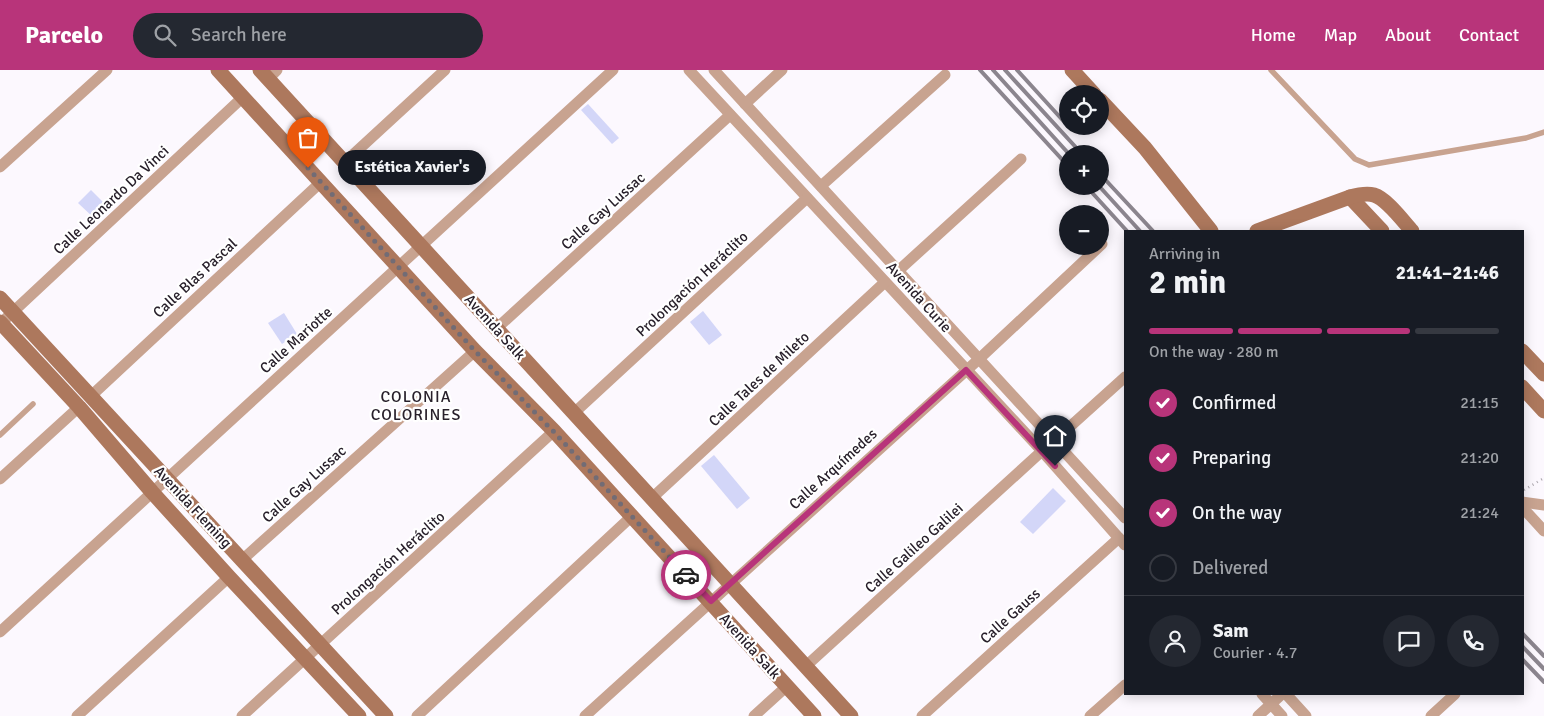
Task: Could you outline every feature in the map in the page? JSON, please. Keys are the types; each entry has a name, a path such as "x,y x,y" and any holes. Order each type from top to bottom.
{"main road":[{"name":"Avenida Salk","path":"218,70 475,351 554,432 711,601 786,687 814,716"},
{"path":"1072,70 1086,85"},
{"name":"Avenida Salk","path":"269,73 345,162 421,246 852,716"},
{"path":"1109,110 1145,148 1210,230"},
{"path":"1260,230 1350,196 1374,195 1383,200 1411,230"},
{"path":"1350,196 1381,230"},
{"name":"Avenida Fleming","path":"0,298 386,716"},
{"name":"Avenida Fleming","path":"0,323 79,407 229,577 359,716"},
{"path":"1524,353 1544,374"},
{"path":"1524,389 1544,411"}],"street":[{"path":"0,167 107,70"},
{"path":"345,162 445,70"},
{"name":"Calle Mariotte","path":"0,632 613,70"},
{"name":"Avenida Curie","path":"689,70 1042,451 1122,542"},
{"name":"Avenida Curie","path":"714,70 1124,517"},
{"path":"745,104 782,70"},
{"path":"821,186 945,75"},
{"name":"Calle Leonardo Da Vinci","path":"0,323 14,313 243,97"},
{"name":"Calle Gay Lussac","path":"497,328 730,115"},
{"path":"898,271 1021,159"},
{"name":"Calle Blas Pascal","path":"91,396 321,182"},
{"name":"Prolongación Heráclito","path":"574,413 807,198"},
{"name":"Calle Arquímedes","path":"584,716 1090,255"},
{"name":"Calle Tales de Mileto","path":"652,498 885,282"},
{"name":"Calle Gay Lussac","path":"242,560 475,351"},
{"path":"1054,441 1124,378"},
{"path":"0,479 79,407"},
{"name":"Prolongación Heráclito","path":"242,716 554,432"},
{"name":"Calle Galileo Galilei","path":"806,666 1042,451"},
{"path":"1524,502 1544,505"},
{"path":"1524,509 1544,531"},
{"path":"417,716 632,516"},
{"name":"Calle Gauss","path":"922,716 1122,542"},
{"path":"78,716 229,577"},
{"path":"1090,716 1124,686"},
{"path":"754,716 786,687"},
{"path":"1263,695 1282,716"},
{"path":"1258,716 1281,695"},
{"path":"1287,695 1306,716"},
{"path":"1431,716 1454,695"}],"lane":[{"path":"1271,70 1355,159 1369,165 1526,138 1544,132"},
{"path":"0,435 33,404"}],"path":[{"path":"1524,490 1544,478"}],"building":[{"path":"588,104 619,138 612,144 581,110"},
{"path":"91,190 107,206 95,219 78,203"},
{"path":"703,311 722,335 709,345 690,322"},
{"path":"284,313 297,334 282,344 268,323"},
{"path":"714,455 750,498 737,509 701,466"},
{"path":"1053,488 1066,501 1033,534 1020,522"}],"railway":[{"path":"980,70 1059,156"},
{"path":"993,70 1061,145"},
{"path":"1005,70 1074,145"},
{"path":"1017,70 1059,116"},
{"path":"1109,184 1152,230"},
{"path":"1094,195 1126,230"},
{"path":"1107,195 1139,230"},
{"path":"1524,635 1544,656"},
{"path":"1524,648 1544,669"},
{"path":"1524,661 1544,682"}],"way so far":[{"path":"308,168 475,351 554,432 686,575"}],"place":[{"name":"Estética Xavier's","path":"308,168"}],"district":[{"name":"COLONIA COLORINES","path":"416,405"}],"route":[{"path":"686,575 711,601 966,370 1055,466"}]}
